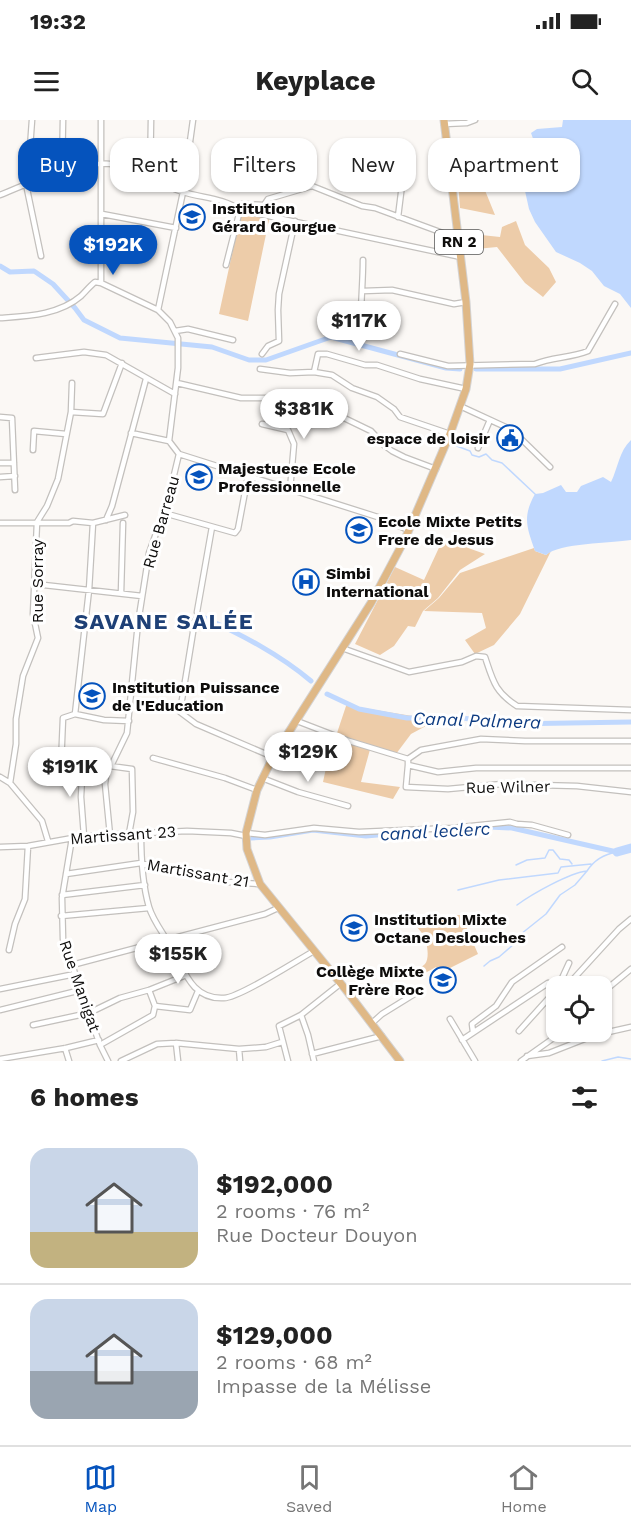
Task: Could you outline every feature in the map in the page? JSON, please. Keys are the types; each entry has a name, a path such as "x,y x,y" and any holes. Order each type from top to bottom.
{"main road":[{"name":"RN 2","path":"400,1061 260,884 247,849 246,835 250,812 262,778 371,603 408,530 450,434 466,389 470,364 466,302 444,122"}],"street":[{"path":"31,138 32,120"},
{"path":"63,120 63,138"},
{"path":"101,120 101,283"},
{"path":"151,120 151,138"},
{"path":"190,138 193,120"},
{"path":"444,122 467,123 475,120"},
{"path":"98,164 110,164"},
{"path":"226,265 242,204 264,205 268,199 312,186 362,206 371,207 459,239"},
{"path":"0,195 18,188"},
{"path":"28,192 41,256"},
{"path":"158,310 183,192 231,203 240,210 461,257"},
{"path":"398,217 401,192"},
{"path":"102,214 176,228"},
{"path":"262,354 268,346 279,341 279,294 296,221"},
{"path":"361,333 363,260"},
{"path":"0,318 30,316 63,308 95,282 158,310 175,331 179,347 176,394 169,441"},
{"path":"363,291 392,290 454,304 466,302"},
{"path":"400,354 448,366 535,364 546,359 575,356 588,351 615,304"},
{"path":"175,331 188,329 233,340"},
{"path":"36,358 84,352 106,355 176,394"},
{"path":"314,372 318,354 327,354 466,389"},
{"path":"71,412 103,414 122,363"},
{"path":"260,369 332,375 352,388 377,397 394,409 400,417 450,434"},
{"path":"106,520 112,506 146,379"},
{"name":"Rue Sorray","path":"10,783 16,744 16,719 22,685 38,638 33,614 38,522 58,478 71,412 72,383"},
{"path":"177,383 241,398 284,398 340,416 371,431 385,446 398,454 435,469"},
{"path":"460,406 512,430 550,467"},
{"path":"0,417 12,417 15,490"},
{"path":"478,448 490,420"},
{"path":"262,424 288,430 294,444 290,490"},
{"path":"33,450 34,431 66,434"},
{"path":"131,433 169,441 179,454 384,519 408,530"},
{"name":"Rue Barreau","path":"110,835 105,784 107,769 127,733 149,553 164,513 179,454"},
{"path":"0,463 14,463"},
{"path":"0,477 15,476"},
{"path":"164,513 233,533 237,531 248,476"},
{"path":"0,523 69,524 73,521 93,524 124,514"},
{"path":"121,593 123,523"},
{"path":"75,714 89,590 93,524"},
{"path":"197,612 212,527"},
{"path":"35,584 142,596"},
{"path":"195,620 180,711 196,724 273,757"},
{"path":"342,648 409,672 462,662 476,656 485,657 492,678 502,696 517,706 631,710"},
{"path":"61,765 63,718 75,714 104,720 129,721"},
{"path":"297,721 349,741 408,759"},
{"path":"408,759 421,750 481,739 631,741"},
{"path":"62,756 132,769 133,812 129,834"},
{"path":"153,758 225,778 257,790"},
{"path":"83,759 81,797 84,836"},
{"path":"408,759 408,765 438,772 476,768 631,768"},
{"name":"Rue Wilner","path":"408,765 406,787 448,789 502,784 577,786 631,792"},
{"path":"0,777 10,783 42,821 48,841"},
{"path":"262,778 298,792 348,806"},
{"name":"Martissant 23","path":"0,847 28,846 84,836 141,833 187,831 265,835 314,828 359,832 452,828 510,822 532,825 568,836"},
{"path":"141,833 141,863 149,908 167,939 184,976 198,991 217,998 233,997 314,951"},
{"name":"Rue Manigat","path":"72,838 62,895 63,939 99,1042 108,1061"},
{"path":"9,950 15,924 25,898 28,846"},
{"name":"Martissant 21","path":"66,874 141,863 228,882 260,884"},
{"path":"62,895 145,885"},
{"path":"61,916 149,908"},
{"path":"72,965 265,914 278,908"},
{"path":"576,976 631,919"},
{"path":"473,1032 472,1024 496,1006 512,982 562,946"},
{"path":"563,976 569,963"},
{"path":"612,985 631,969"},
{"path":"0,989 75,974"},
{"path":"33,1025 89,1013 120,998 149,990 184,976"},
{"path":"288,1061 279,1026 301,1016 340,984"},
{"path":"462,1040 546,984"},
{"path":"0,1010 81,990"},
{"path":"0,1059 99,1042 153,1015 155,1006 149,990"},
{"path":"155,1006 190,1010 198,991"},
{"path":"372,1023 382,1014 416,993"},
{"path":"519,1031 546,1002"},
{"path":"301,1016 314,1061"},
{"path":"450,1019 474,1061"},
{"path":"527,1056 549,1053 595,1035 631,1027"},
{"path":"312,1054 382,1036"},
{"path":"122,1061 157,1044 176,1043 239,1049 266,1047 282,1042"},
{"path":"521,1061 547,1042"},
{"path":"176,1043 178,1061"},
{"path":"65,1048 69,1061"},
{"path":"239,1049 240,1061"}],"shaded area":[{"path":"459,192 486,192 495,215 460,208"},
{"path":"242,208 270,215 248,321 219,314"},
{"path":"516,221 525,245 549,268 556,282 543,297 525,283 497,247 466,250 463,233 500,237 502,227"},
{"path":"443,539 485,554 460,570 438,598 423,611 415,627 408,626 394,646 380,655 355,644 395,567 424,580"},
{"path":"534,548 535,551 546,555 551,551 520,614 494,645 475,654 465,640 486,628 482,613 424,611 439,598 460,573"},
{"path":"347,703 357,707 437,720 411,734 396,754 371,746 361,782 400,787 393,799 323,782 332,740 335,739"},
{"path":"431,915 461,915 478,954 438,974 436,967 416,978 406,977 427,961 426,942 417,927 416,920"}],"water":[{"path":"563,120 631,120 631,308 620,294 604,286 592,271 556,252 535,222 529,209 525,192 580,192 580,138 533,138 531,133 537,129 562,127"},
{"path":"631,440 631,540 573,546 546,555 535,551 527,516 535,494 561,485 566,492 577,492 581,486 603,477 611,482 621,454"}],"waterway":[{"path":"0,266 10,272 34,271 53,284 84,320 120,338 212,347 249,360 266,360 331,337 446,368 460,369"},
{"path":"476,369 560,369 631,353"},
{"path":"454,445 470,451 472,455 479,457 486,454 492,460 502,463 535,494"},
{"name":"Canal Palmera","path":"203,617 260,646 311,681"},
{"name":"Canal Palmera","path":"327,694 359,709 407,718 463,718 502,724 631,722"},
{"name":"canal leclerc","path":"432,830 465,833 488,827 512,828 617,852"},
{"name":"canal leclerc","path":"251,838 313,830 366,836 411,832"},
{"path":"617,852 631,848"},
{"path":"516,865 527,860 545,858 549,850 553,850 560,859 569,860 572,864"},
{"path":"517,905 561,880 587,871 600,858 617,852"},
{"path":"458,890 499,880 558,873 561,867 591,864"},
{"path":"484,966 514,944 516,938 546,914 560,895 575,885 587,871"},
{"path":"602,1061 618,1057 631,1059"}],"place":[{"name":"Institution Gérard Gourgue","path":"192,217"},
{"name":"espace de loisir","path":"510,438"},
{"name":"Majestuese Ecole Professionnelle","path":"199,477"},
{"name":"Ecole Mixte Petits Frere de Jesus","path":"359,530"},
{"name":"Simbi International","path":"306,582"},
{"name":"Institution Puissance de l'Education","path":"92,696"},
{"name":"Institution Mixte Octane Deslouches","path":"354,928"},
{"name":"Collège Mixte Frère Roc","path":"443,980"}],"district":[{"name":"SAVANE SALÉE","path":"164,621"}]}
